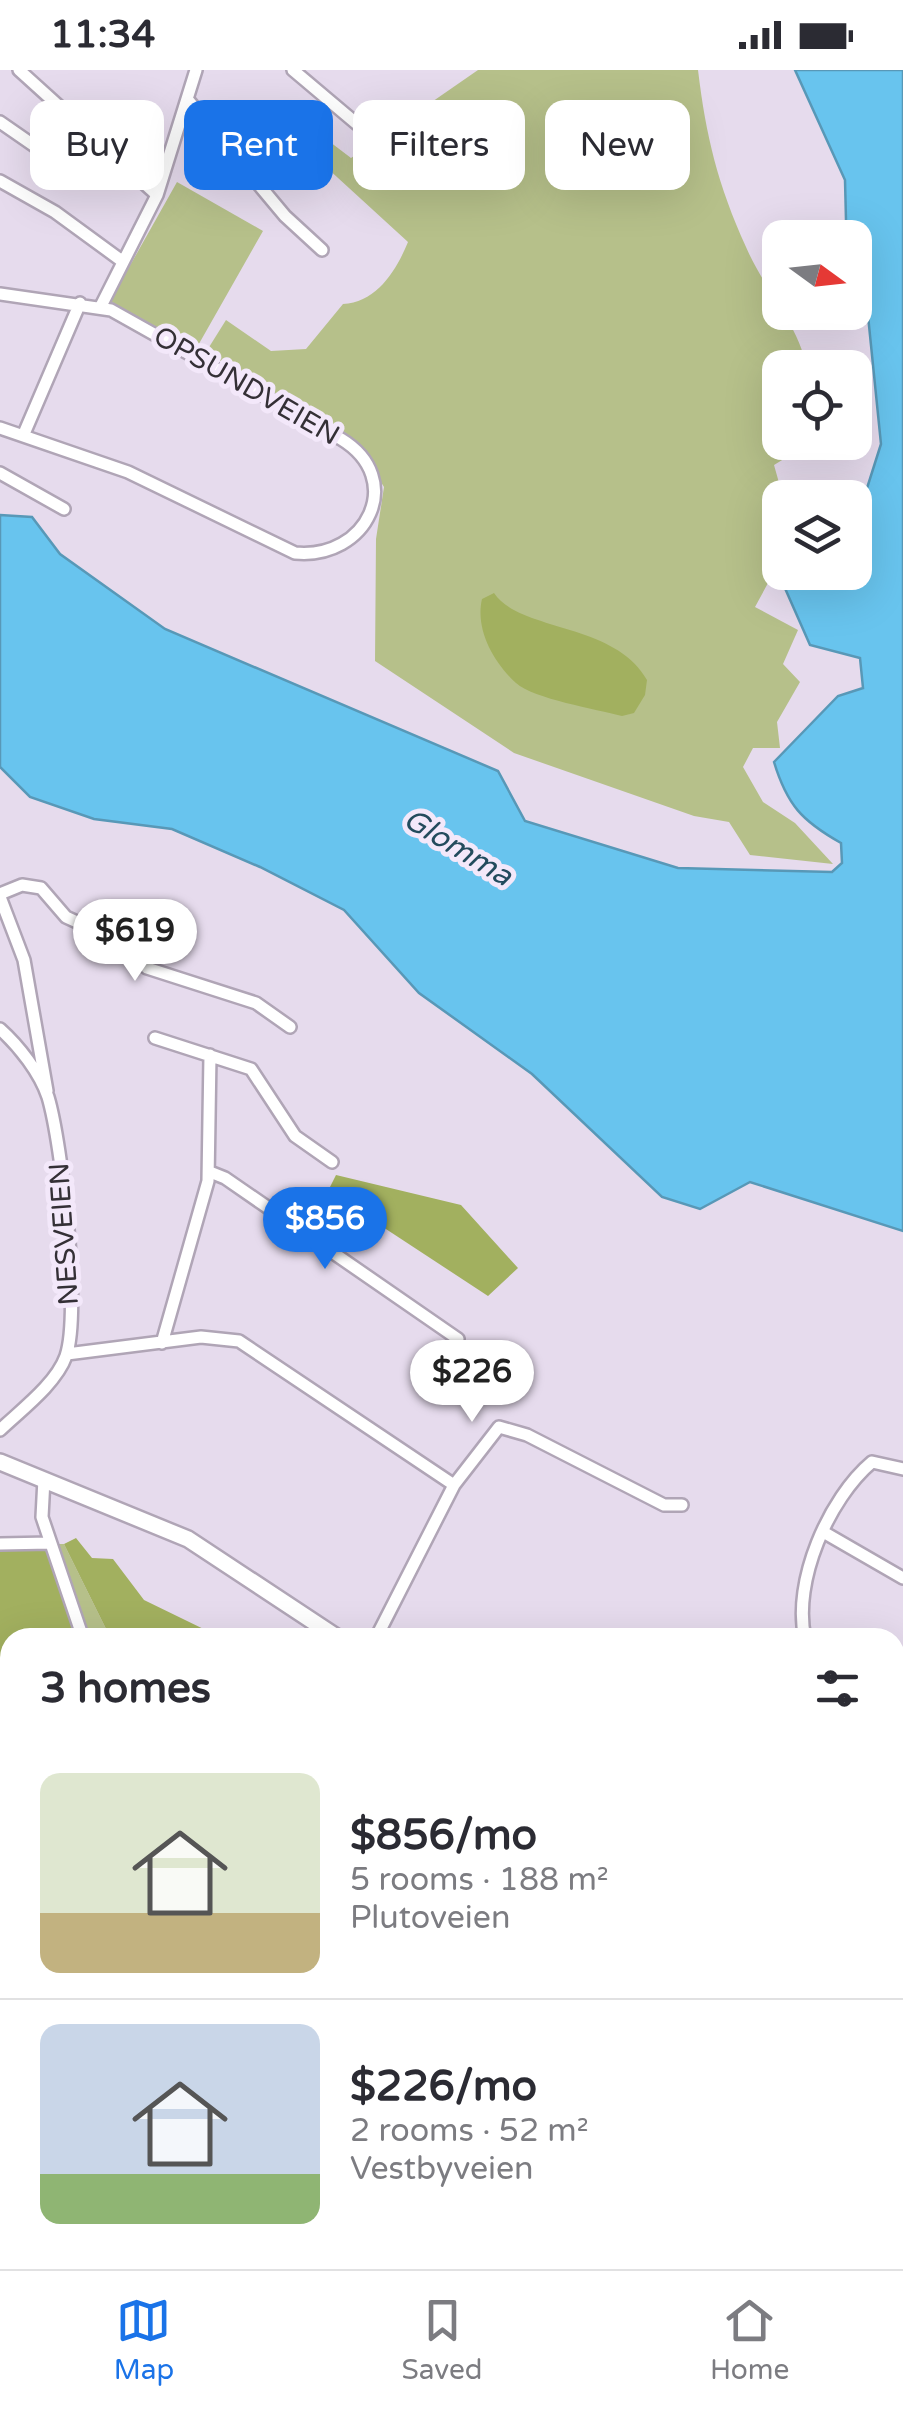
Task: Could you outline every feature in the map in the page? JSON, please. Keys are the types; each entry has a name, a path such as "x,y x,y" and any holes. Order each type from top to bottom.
{"main road":[{"path":"0,1462 188,1539 323,1628"}],"street":[{"path":"19,70 157,195"},
{"path":"293,70 353,121"},
{"path":"188,100 193,72"},
{"path":"0,294 101,306 157,195 184,112"},
{"path":"0,122 30,143"},
{"path":"0,181 44,205 122,262"},
{"path":"264,190 322,250"},
{"path":"23,436 80,303"},
{"name":"OPSUNDVEIEN","path":"0,428 128,472 284,551 330,552 365,525 373,508 372,482 365,460 349,444 101,306"},
{"path":"0,474 36,490 64,510"},
{"path":"48,1096 24,960 0,895 22,884 42,888 66,917 114,939 148,968 252,1002 290,1027"},
{"name":"NESVEIEN","path":"3,1036 17,1046 48,1096 68,1253 67,1354"},
{"path":"155,1038 255,1073 294,1136 332,1162"},
{"path":"17,1046 39,1040"},
{"path":"162,1343 183,1280 210,1172 210,1055"},
{"path":"210,1172 458,1338"},
{"path":"0,1430 54,1375 67,1354 214,1336 239,1341 454,1485"},
{"path":"381,1628 454,1485 499,1427 527,1435 664,1505 682,1506"},
{"path":"805,1628 803,1582 846,1493 870,1464 879,1461 903,1469"},
{"path":"44,1479 41,1507 80,1628"},
{"path":"825,1533 903,1578"},
{"path":"0,1544 50,1543"}],"green space":[{"path":"478,70 698,70 709,139 721,181 736,224 762,276 762,330 793,330 802,350 762,350 762,460 782,460 774,465 778,480 762,480 764,590 755,607 798,630 783,664 800,682 777,722 780,748 753,748 743,767 763,802 795,823 833,864 750,855 729,822 694,816 514,753 375,661 376,539 384,487 356,442 206,352 226,320 271,351 306,349 343,304 366,298 398,264 408,242 333,173 333,144 353,157 353,190 525,190 525,100 435,100"},
{"path":"177,182 184,190 191,190 263,231 196,349 110,301"},
{"path":"494,593 524,615 591,637 632,661 647,680 645,695 634,713 622,716 566,703 516,683 493,655 481,622 482,599"},
{"path":"336,1175 461,1205 518,1268 488,1296 328,1191"},
{"path":"76,1538 92,1558 113,1559 144,1600 202,1628 106,1628 64,1544"},
{"path":"50,1543 80,1628 0,1628 0,1544"},
{"path":"55,1544 64,1544 106,1628 86,1628"}],"water":[{"name":"Glomma","path":"795,70 903,70 903,1231 750,1182 700,1209 662,1197 532,1074 419,993 344,910 260,867 172,829 94,819 30,797 0,767 0,515 32,517 60,554 165,629 498,771 525,821 678,868 832,872 842,863 841,843 798,810 784,790 774,762 838,696 863,688 860,658 810,645 786,590 872,590 870,480 881,444 869,330 872,220 846,220 845,180"}]}
